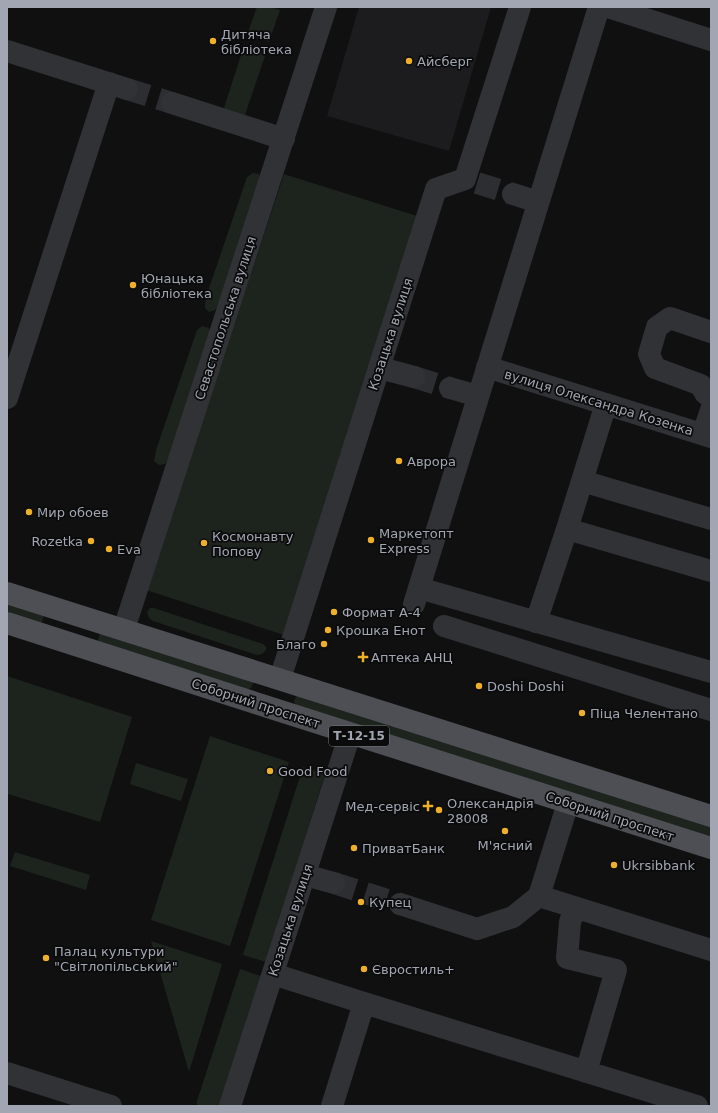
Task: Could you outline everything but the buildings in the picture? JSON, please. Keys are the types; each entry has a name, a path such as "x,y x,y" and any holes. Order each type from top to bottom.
{"main road":[{"name":"Т-12-15","path":"7,593 711,816"},
{"path":"59,639 68,612"},
{"name":"Соборний проспект","path":"7,622 350,734 711,848"},
{"path":"271,708 280,679"}],"street":[{"name":"Севастопольська вулиця","path":"124,629 326,7"},
{"name":"Козацька вулиця","path":"280,679 436,189 471,181 520,7"},
{"path":"599,7 416,596 536,622 711,672"},
{"path":"608,7 711,40"},
{"path":"7,51 118,86 7,398"},
{"path":"172,103 284,139"},
{"path":"513,194 538,202"},
{"path":"711,332 670,318 657,327 649,354 655,368 702,384 705,394 711,398"},
{"name":"вулиця Олександра Козенка","path":"487,367 707,435"},
{"path":"380,368 414,377"},
{"path":"450,388 478,396"},
{"path":"536,622 606,404"},
{"path":"707,435 711,410"},
{"path":"582,481 711,519"},
{"path":"567,529 711,571"},
{"path":"444,626 711,710"},
{"name":"Козацька вулиця","path":"230,1106 350,734"},
{"path":"400,904 477,929 512,917 540,896 568,803"},
{"path":"305,875 334,883"},
{"path":"540,896 711,950"},
{"path":"575,908 570,922 567,958 616,970 586,1072"},
{"path":"273,974 697,1106"},
{"path":"332,1106 364,1003"},
{"path":"7,1073 111,1106"}],"shaded area":[{"path":"257,7 270,7 280,10 269,42 247,35"},
{"name":"Айсберг","path":"359,7 491,7 449,151 327,116"},
{"path":"244,46 266,53 243,121 222,114"},
{"path":"253,173 259,174 260,180 220,304 215,310 209,312 205,308 206,297 247,177"},
{"path":"284,174 417,216 284,635 146,590"},
{"path":"202,326 209,328 210,333 170,458 165,464 159,465 154,461 156,450 197,330"},
{"path":"7,599 44,616 42,622 35,624 7,615"},
{"path":"150,608 154,608 263,644 266,647 266,650 262,654 257,655 153,621 149,618 147,612"},
{"path":"100,632 249,677 253,683 251,688 244,691 102,645 98,640"},
{"path":"7,676 132,717 100,822 8,794 7,795"},
{"path":"297,694 711,823 711,840 297,709 294,701"},
{"path":"210,736 289,762 230,946 151,920"},
{"path":"136,763 188,779 181,801 130,784"},
{"path":"303,767 325,774 266,962 243,955"},
{"path":"15,852 90,875 86,890 10,866"},
{"path":"151,941 222,964 189,1072"},
{"path":"240,969 263,977 221,1106 197,1106 197,1101"}],"tunnel":[{"path":"127,89 172,103"},
{"path":"477,183 513,194"},
{"path":"414,377 450,388"},
{"path":"334,883 400,904"}],"place":[{"name":"Дитяча бібліотека","path":"213,41"},
{"name":"Айсберг","path":"409,61"},
{"name":"Юнацька бібліотека","path":"133,285"},
{"name":"Аврора","path":"399,461"},
{"name":"Мир обоев","path":"29,512"},
{"name":"Маркетопт Express","path":"371,540"},
{"name":"Rozetka","path":"91,541"},
{"name":"Космонавту Попову","path":"204,543"},
{"name":"Eva","path":"109,549"},
{"name":"Формат А-4","path":"334,612"},
{"name":"Крошка Енот","path":"328,630"},
{"name":"Благо","path":"324,644"},
{"name":"Аптека АНЦ","path":"363,657"},
{"name":"Doshi Doshi","path":"479,686"},
{"name":"Піца Челентано","path":"582,713"},
{"name":"Good Food","path":"270,771"},
{"name":"Мед-сервіс","path":"428,806"},
{"name":"Олександрія 28008","path":"439,810"},
{"name":"М'ясний","path":"505,831"},
{"name":"ПриватБанк","path":"354,848"},
{"name":"Ukrsibbank","path":"614,865"},
{"name":"Купец","path":"361,902"},
{"name":"Палац культури \"Світлопільський\"","path":"46,958"},
{"name":"Євростиль+","path":"364,969"}]}
